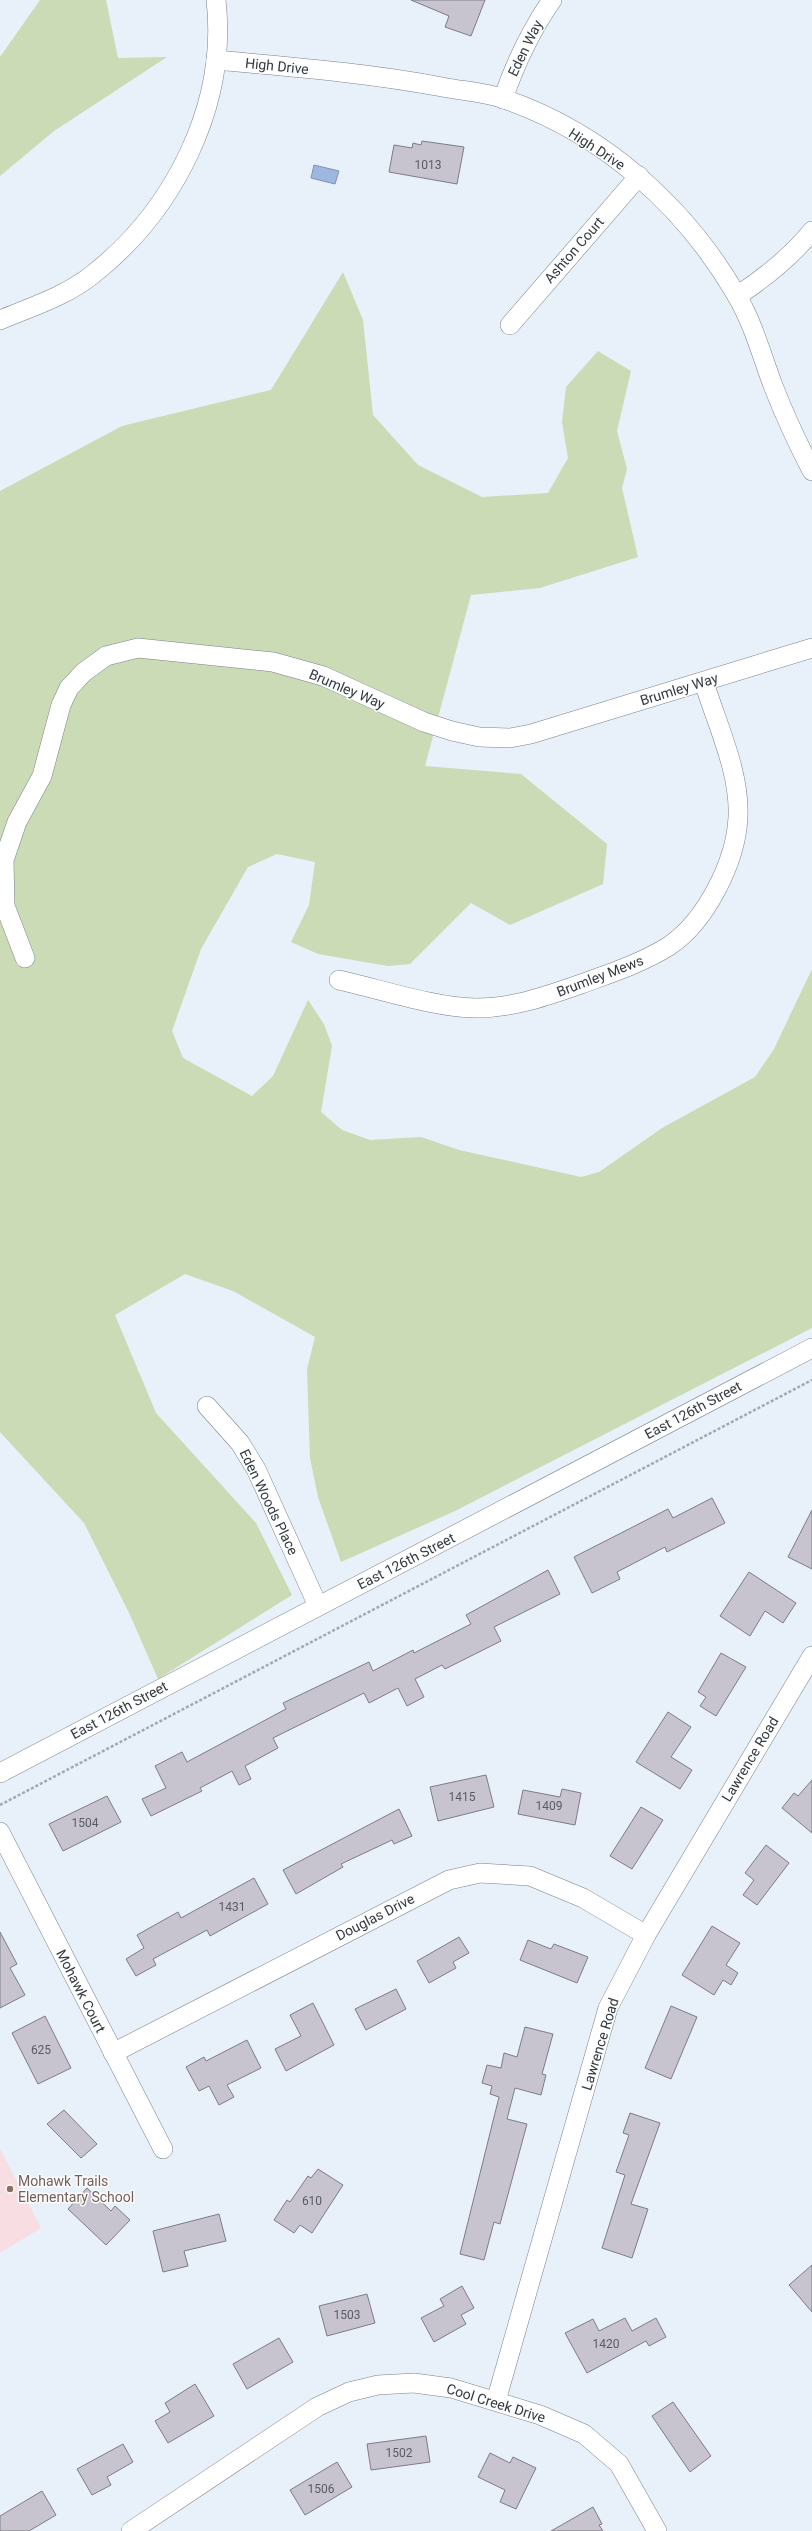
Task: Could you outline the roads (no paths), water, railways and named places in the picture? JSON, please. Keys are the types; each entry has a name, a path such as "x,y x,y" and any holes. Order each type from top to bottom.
{"street":[{"path":"0,320 54,298 91,276 129,242 165,198 186,161 206,113 216,60 218,18 216,0"},
{"name":"Eden Way","path":"503,99 511,76 537,21 552,0"},
{"name":"High Drive","path":"216,60 400,79 503,99 540,114 593,143 639,176 678,213 737,296 760,345 774,386 796,441 812,471"},
{"name":"Ashton Court","path":"510,325 639,176"},
{"path":"737,296 772,273 793,254 812,231"},
{"name":"Brumley Way","path":"25,958 5,906 4,860 18,822 42,776 61,705 69,688 84,672 106,656 138,648 273,662 323,676 424,722 452,732 510,738 531,734 812,648"},
{"name":"Brumley Mews","path":"339,980 448,1005 474,1008 498,1008 526,1004 626,967 670,945 702,914 726,870 738,818 737,782 704,682"},
{"name":"East 126th Street","path":"0,1773 812,1348"},
{"name":"Eden Woods Place","path":"207,1406 240,1443 256,1469 318,1606"},
{"name":"Lawrence Road","path":"496,2401 608,2008 646,1935 812,1656"},
{"name":"Mohawk Court","path":"0,1832 163,2149"},
{"name":"Douglas Drive","path":"113,2053 449,1880 480,1874 530,1876 583,1898 646,1935"},
{"name":"Cool Creek Drive","path":"131,2531 317,2407 349,2392 378,2385 414,2383 451,2388 496,2401 540,2415 584,2434 619,2464 657,2531"}],"water":[{"path":"314,165 339,171 335,184 311,178"}],"place":[{"name":"Mohawk Trails Elementary School","path":"10,2189"}]}
